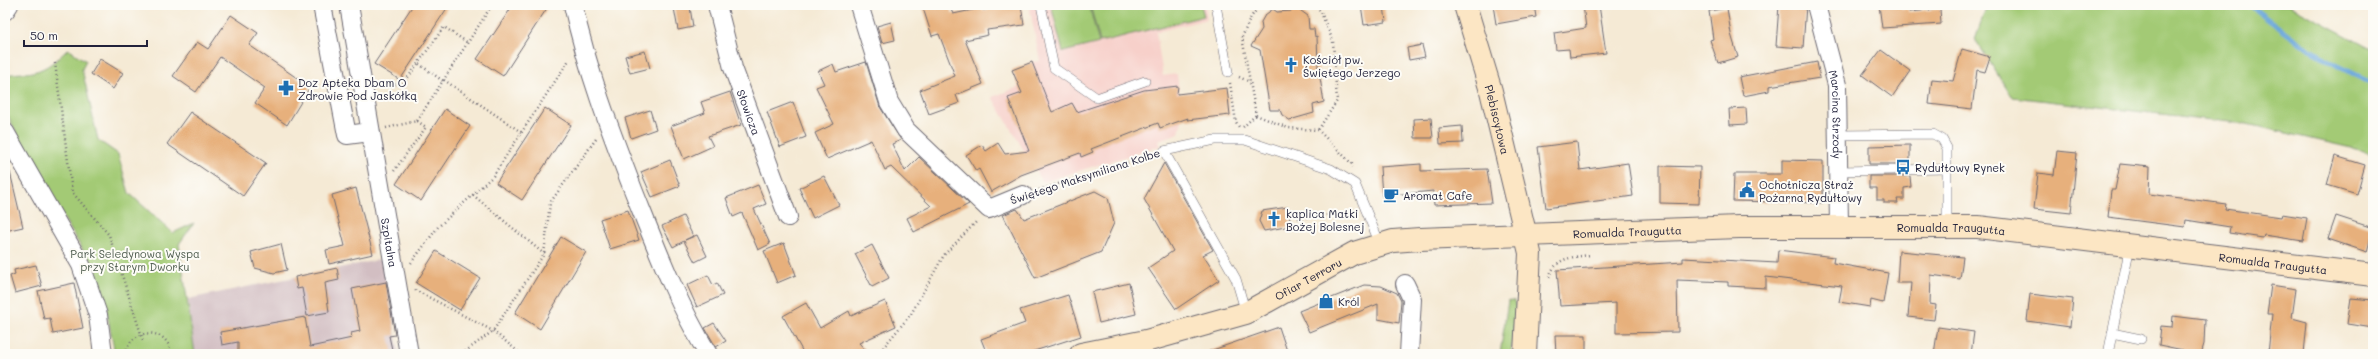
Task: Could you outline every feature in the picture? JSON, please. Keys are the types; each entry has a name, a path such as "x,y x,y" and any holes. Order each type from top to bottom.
{"street":[{"path":"5,11 9,5"},
{"path":"322,5 347,135 370,132"},
{"name":"Szpitalna","path":"349,5 409,354"},
{"path":"572,5 581,43 607,124 683,310 708,354"},
{"name":"Słowicza","path":"717,5 733,68 788,217"},
{"path":"859,5 892,108 906,130 988,209"},
{"name":"Plebiscytowa","path":"1465,5 1491,91 1530,253 1525,354"},
{"name":"Marcina Strzody","path":"1816,5 1837,85 1839,227"},
{"path":"5,132 81,265 98,315 103,354"},
{"name":"Świętego Maksymiliana Kolbe","path":"988,209 1023,195"},
{"name":"Romualda Traugutta","path":"1526,235 1724,227 1947,226 2008,229 2373,275"},
{"name":"Ofiar Terroru","path":"1090,353 1146,342 1246,312 1354,253 1380,244 1420,239 1526,235"},
{"path":"1405,284 1412,299 1410,354"}],"lane":[{"path":"1041,5 1054,68 1097,98 1145,81"},
{"path":"1216,5 1228,72"},
{"path":"1838,135 1934,134 1942,139 1947,148 1947,226"},
{"name":"Świętego Maksymiliana Kolbe","path":"1164,151 1215,140 1245,140 1331,169 1355,184"},
{"path":"1164,151 1236,279 1246,312"},
{"path":"1838,171 1947,169"},
{"path":"1355,184 1380,244"},
{"path":"2108,354 2131,244"},
{"path":"2112,333 2141,339"}],"path":[{"path":"370,132 417,121 492,5"},
{"path":"1256,115 1242,37 1251,17 1260,5"},
{"path":"1312,5 1320,10 1333,41 1337,100 1318,130"},
{"path":"363,90 404,83 444,27 468,43"},
{"path":"522,354 493,331 397,281 438,228 493,176 581,43"},
{"path":"55,63 72,192 110,235 143,340"},
{"path":"419,64 521,132"},
{"path":"1228,72 1236,122 1240,129 1256,115"},
{"path":"1256,115 1288,128 1318,130 1352,164 1355,184"},
{"path":"380,186 401,164 426,127 417,121"},
{"path":"462,354 493,331 544,254 550,203 607,124"},
{"name":"Świętego Maksymiliana Kolbe","path":"1023,195 1164,151"},
{"path":"473,195 544,254"},
{"path":"878,354 911,314 944,255 988,209"},
{"path":"1298,218 1367,212"},
{"path":"1548,283 1553,270 1564,258 1591,255"},
{"path":"126,354 128,345 132,339 142,334 154,333 162,337 167,342 171,354"}],"shaded area":[{"path":"1029,5 1205,5 1207,19 1156,32 1163,76 1177,74 1182,120 1179,133 1159,140 1160,146 1043,182 992,97 1019,87 1012,70 1032,62 1040,61"},
{"path":"383,259 399,354 195,354 188,299"}],"green space":[{"path":"1051,5 1089,5 1099,43 1063,52"},
{"path":"1090,5 1201,5 1204,16 1100,42"},
{"path":"1987,5 2289,5 2373,50 2373,153 2247,124 2012,97 1975,39"},
{"name":"Park Seledynowa Wyspa przy Starym Dworku","path":"68,49 86,61 82,69 98,140 118,154 129,193 173,233 194,223 179,244 195,354 115,354 106,308 84,252 40,179 5,110 5,76 43,69"},
{"path":"1508,301 1514,301 1516,307 1511,354 1500,354"}],"building":[{"path":"413,5 449,5 400,80 374,64"},
{"path":"513,5 549,5 503,76 477,59"},
{"path":"922,5 949,5 953,14 982,8 983,10 1021,5 1024,25 987,30 988,35 965,40 983,84 956,95 959,103 929,114 920,90 955,76 939,34 932,36"},
{"name":"Kościół pw. Świętego Jerzego","path":"1293,5 1308,16 1309,29 1314,29 1315,37 1317,36 1318,66 1324,102 1313,105 1314,113 1293,119 1291,121 1282,115 1280,110 1270,110 1260,50 1251,46 1262,29 1261,22 1265,15 1273,9 1277,12 1291,11"},
{"path":"1361,5 1384,5 1386,22 1364,25"},
{"path":"1493,5 1534,5 1536,17 1496,24"},
{"path":"1583,5 1599,5 1606,53 1570,57 1569,49 1556,50 1554,33 1586,28"},
{"path":"1779,5 1806,5 1803,48 1776,46"},
{"path":"1879,5 1901,5 1902,9 1908,9 1909,12 1940,9 1941,24 1882,28"},
{"path":"690,7 693,27 678,30 674,8"},
{"path":"1727,8 1731,34 1738,57 1718,63 1710,40 1713,39 1709,11"},
{"path":"231,15 258,33 249,45 310,87 287,125 255,103 265,88 220,57 196,92 173,76 197,42 208,49"},
{"path":"891,22 895,40 882,43 877,26"},
{"path":"1422,45 1425,57 1409,60 1407,48"},
{"path":"1962,49 1990,57 1985,72 1977,70 1972,109 1929,104 1932,79 1953,81"},
{"path":"1881,50 1910,71 1892,97 1862,75"},
{"path":"645,51 650,68 630,73 625,56"},
{"path":"100,59 123,73 113,89 91,74"},
{"path":"866,62 880,107 901,140 892,144 905,171 919,157 969,204 914,232 907,218 931,206 891,167 885,170 871,140 827,159 815,133 834,124 816,87 824,84 818,71 833,64 836,72"},
{"path":"1032,62 1052,112 1072,103 1077,112 1144,90 1178,86 1177,94 1227,88 1230,115 1187,120 1188,118 1160,128 1158,123 1091,149 1093,152 1081,157 1080,153 1021,175 991,192 979,169 976,171 966,155 982,145 986,151 998,143 1005,154 1029,151 1008,98 1022,93 1012,70"},
{"path":"1817,62 1820,78 1769,86 1769,91 1743,96 1739,77"},
{"path":"730,92 741,125 708,136 713,146 684,159 671,126 705,113 701,102"},
{"path":"793,102 806,137 780,147 767,112"},
{"path":"545,108 571,125 522,200 496,183"},
{"path":"1746,108 1747,124 1730,125 1729,109"},
{"path":"445,109 470,126 421,201 396,184"},
{"path":"650,110 656,129 631,138 625,118"},
{"path":"190,112 266,163 243,196 167,144"},
{"path":"1431,118 1433,138 1415,138 1414,119"},
{"path":"1462,126 1463,143 1440,144 1439,128"},
{"path":"1577,142 1580,170 1628,163 1633,196 1546,208 1538,147"},
{"path":"1910,145 1910,164 1869,164 1869,146"},
{"path":"2057,151 2077,153 2071,213 2034,209 2038,173 2054,175"},
{"path":"2335,156 2365,165 2357,194 2327,185"},
{"path":"670,160 680,186 652,197 641,172"},
{"path":"1782,160 1823,161 1823,203 1733,201 1734,174 1782,174"},
{"path":"1164,163 1213,250 1203,255 1219,280 1176,309 1148,268 1173,251 1144,199"},
{"path":"1421,164 1421,171 1487,169 1492,203 1434,205 1433,191 1382,196 1380,167"},
{"path":"2120,164 2150,167 2149,194 2226,204 2225,209 2281,217 2282,214 2307,218 2303,241 2264,235 2263,238 2229,233 2230,227 2186,220 2185,227 2108,217 2111,190 2115,190"},
{"path":"1660,166 1700,167 1699,204 1660,203"},
{"path":"10,172 23,227 5,231 5,173"},
{"path":"824,176 839,205 813,218 799,188"},
{"path":"1869,176 1910,176 1911,187 1904,188 1904,199 1897,199 1898,203 1884,203 1884,200 1877,200 1877,188 1869,188"},
{"path":"758,185 766,204 754,209 770,244 758,250 742,213 733,217 726,198"},
{"path":"356,188 373,254 329,264 326,250 345,246 332,195"},
{"path":"1095,191 1108,198 1114,223 1101,252 1035,278 1003,215 1017,209 1024,219"},
{"name":"kaplica Matki Bożej Bolesnej","path":"1288,207 1291,226 1264,231 1259,221 1262,211"},
{"path":"628,210 639,240 610,249 600,219"},
{"path":"683,216 693,236 685,240 697,235 707,256 695,262 684,241 673,247 662,226"},
{"path":"2336,216 2373,228 2367,252 2328,239"},
{"path":"561,237 586,252 540,329 515,313"},
{"path":"784,243 796,275 777,283 764,251"},
{"path":"281,244 287,270 274,273 255,268 251,252"},
{"path":"872,245 889,278 872,287 855,254"},
{"path":"1778,250 1834,257 1833,263 1888,273 1883,303 1871,300 1870,307 1839,302 1842,286 1766,277 1766,288 1728,286 1728,282 1677,280 1678,332 1616,333 1616,303 1560,306 1557,270 1683,262 1683,258 1777,263"},
{"path":"436,251 480,278 460,310 416,283"},
{"path":"1899,251 1963,257 1960,279 1931,275 1930,304 1936,305 1934,320 1908,317 1911,283 1897,283"},
{"path":"36,265 42,286 15,293 10,276 15,274 14,270"},
{"path":"337,268 339,280 325,283 329,312 307,316 302,288 297,289 295,277"},
{"path":"708,275 713,285 717,283 723,295 697,307 687,285"},
{"path":"386,282 395,335 389,336 393,354 238,354 238,342 222,345 220,332 305,317 310,347 352,338 351,333 360,331 352,289"},
{"path":"74,283 83,328 53,334 50,318 44,319 38,291"},
{"path":"1129,283 1136,314 1099,323 1092,292"},
{"path":"1364,285 1381,286 1397,293 1401,301 1399,323 1378,319 1378,304 1309,332 1299,311"},
{"path":"2271,285 2296,289 2292,318 2307,322 2304,354 2268,354 2272,314 2267,314"},
{"path":"2030,294 2073,299 2070,327 2027,321"},
{"path":"1068,295 1081,336 1025,354 987,354 981,339 1025,323 1020,310"},
{"path":"2351,298 2373,300 2373,328 2347,324"},
{"path":"885,301 896,326 859,343 869,354 804,354 783,316 806,303 820,328 849,311 851,316"},
{"path":"2173,316 2205,320 2204,344 2201,354 2182,354 2183,350 2159,345 2161,326 2172,327"},
{"path":"714,323 726,341 716,347 705,328"},
{"path":"1279,327 1288,354 1207,354 1207,352"},
{"path":"1938,327 1974,332 1971,354 1934,354"},
{"path":"1555,335 1586,335 1586,354 1556,354"}],"waterway":[{"path":"2249,5 2308,48 2340,67 2373,83"}],"place":[{"name":"Kościół pw. Świętego Jerzego","path":"1291,65"},
{"name":"Doz Apteka Dbam O Zdrowie Pod Jaskółką","path":"286,88"},
{"name":"Rydułtowy Rynek","path":"1903,167"},
{"name":"Ochotnicza Straż Pożarna Rydułtowy","path":"1747,190"},
{"name":"Aromat Cafe","path":"1391,195"},
{"name":"kaplica Matki Bożej Bolesnej","path":"1274,219"},
{"name":"Król","path":"1326,301"}]}
